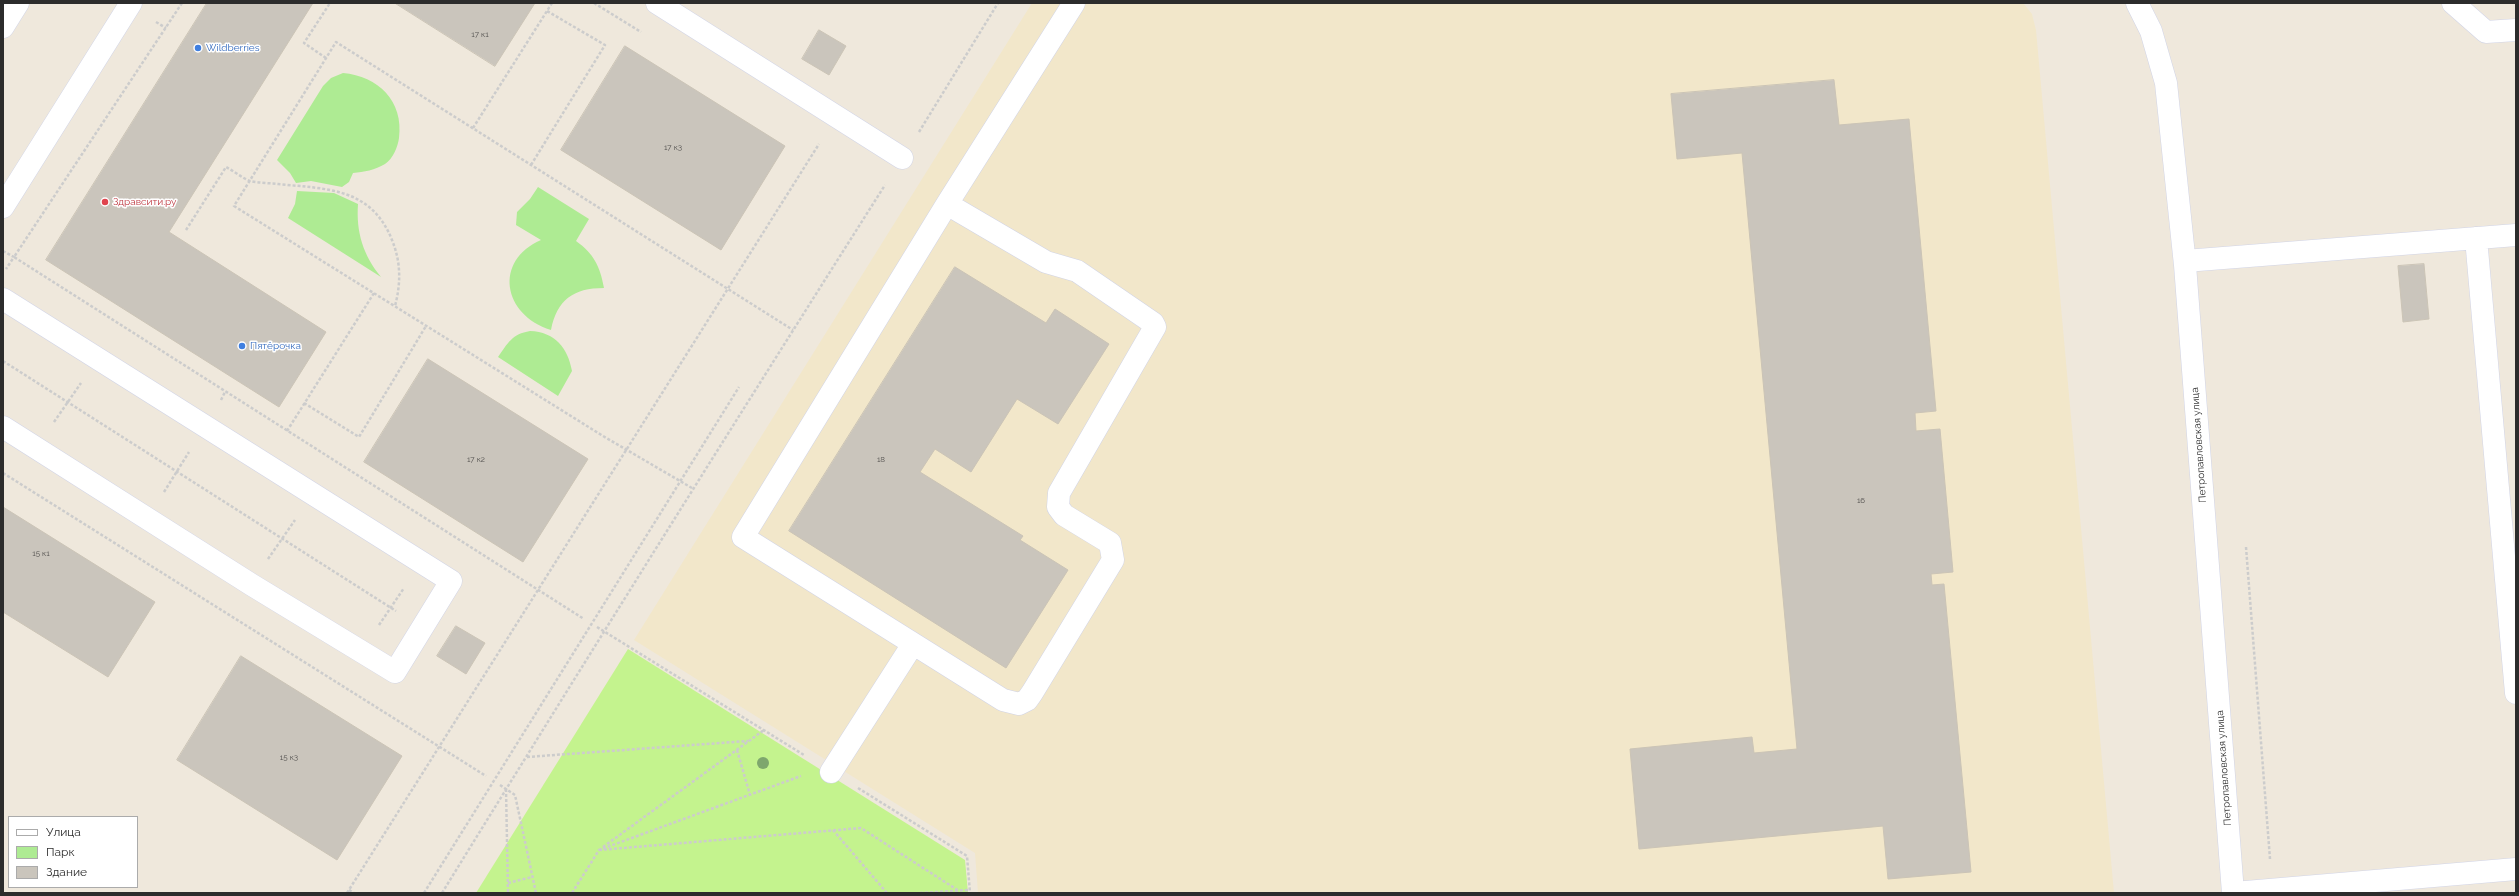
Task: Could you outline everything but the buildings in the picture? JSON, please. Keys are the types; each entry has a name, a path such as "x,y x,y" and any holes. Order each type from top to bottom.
{"street":[{"path":"3,28 18,3"},
{"path":"3,207 131,3"},
{"path":"657,3 902,158"},
{"path":"947,204 1046,262 1077,271 1153,323 1155,327 1060,493 1058,507 1064,515 1110,543 1113,560 1027,700 1019,704 1003,700 743,537 947,204 1074,3"},
{"name":"Петропавловская улица","path":"2137,3 2151,30 2166,83 2185,261 2234,893"},
{"path":"2453,3 2486,32 2516,30"},
{"path":"2185,261 2516,235"},
{"path":"2476,238 2516,692"},
{"path":"3,299 313,496 451,581 395,672 252,585 149,518 3,427"},
{"path":"828,770 913,644"},
{"path":"2234,893 2516,869"}],"path":[{"path":"3,274 182,3"},
{"path":"326,58 304,43 330,3"},
{"path":"473,128 552,3"},
{"path":"442,893 527,757 603,630 902,158 998,3"},
{"path":"531,165 605,46 547,11"},
{"path":"692,488 626,450 234,206 336,42 793,330"},
{"path":"347,893 819,144"},
{"path":"186,230 226,167 250,181 330,188 354,196 378,216 389,232 398,255 398,294 395,306"},
{"path":"3,251 584,619"},
{"path":"286,430 374,293"},
{"path":"304,403 359,437 426,326"},
{"path":"15,481 98,358"},
{"path":"3,361 67,404 423,627"},
{"path":"424,893 739,387"},
{"path":"149,518 226,392"},
{"path":"230,616 252,585 281,539 337,463"},
{"path":"3,474 486,776"},
{"path":"341,685 390,607 443,530"},
{"path":"2246,547 2270,862"},
{"path":"597,627 967,856 969,892 959,891 920,893"},
{"path":"572,893 599,850 764,730"},
{"path":"527,757 748,741"},
{"path":"737,750 750,795"},
{"path":"599,850 750,795 828,770"},
{"path":"500,785 515,795 536,893"},
{"path":"506,789 508,893"},
{"path":"599,850 861,828 959,891"},
{"path":"833,830 887,893"},
{"path":"508,883 532,877"},
{"path":"349,890 354,893"}],"shaded area":[{"path":"1032,3 2023,3 2032,14 2036,30 2114,893 978,893 975,853 634,640"}],"green space":[{"path":"343,73 356,75 367,79 377,85 393,102 399,125 399,138 393,156 388,162 377,168 353,173 349,182 342,187 311,181 296,183 290,173 277,160 323,86 331,78"},
{"path":"538,187 589,219 576,241 592,256 595,261 604,288 583,290 568,298 557,311 551,330 535,323 522,313 514,300 510,287 510,274 516,261 526,249 541,240 516,225 517,212 530,199"},
{"path":"297,191 334,193 358,204 358,224 362,243 365,252 381,277 288,218 295,204"},
{"path":"530,331 547,334 564,348 572,371 558,396 498,357 511,340 519,334"},
{"path":"628,649 965,860 968,893 476,893"}],"place":[{"name":"Wildberries","path":"198,48"},
{"name":"Здравсити.ру","path":"105,202"},
{"name":"Пятёрочка","path":"242,346"}]}
